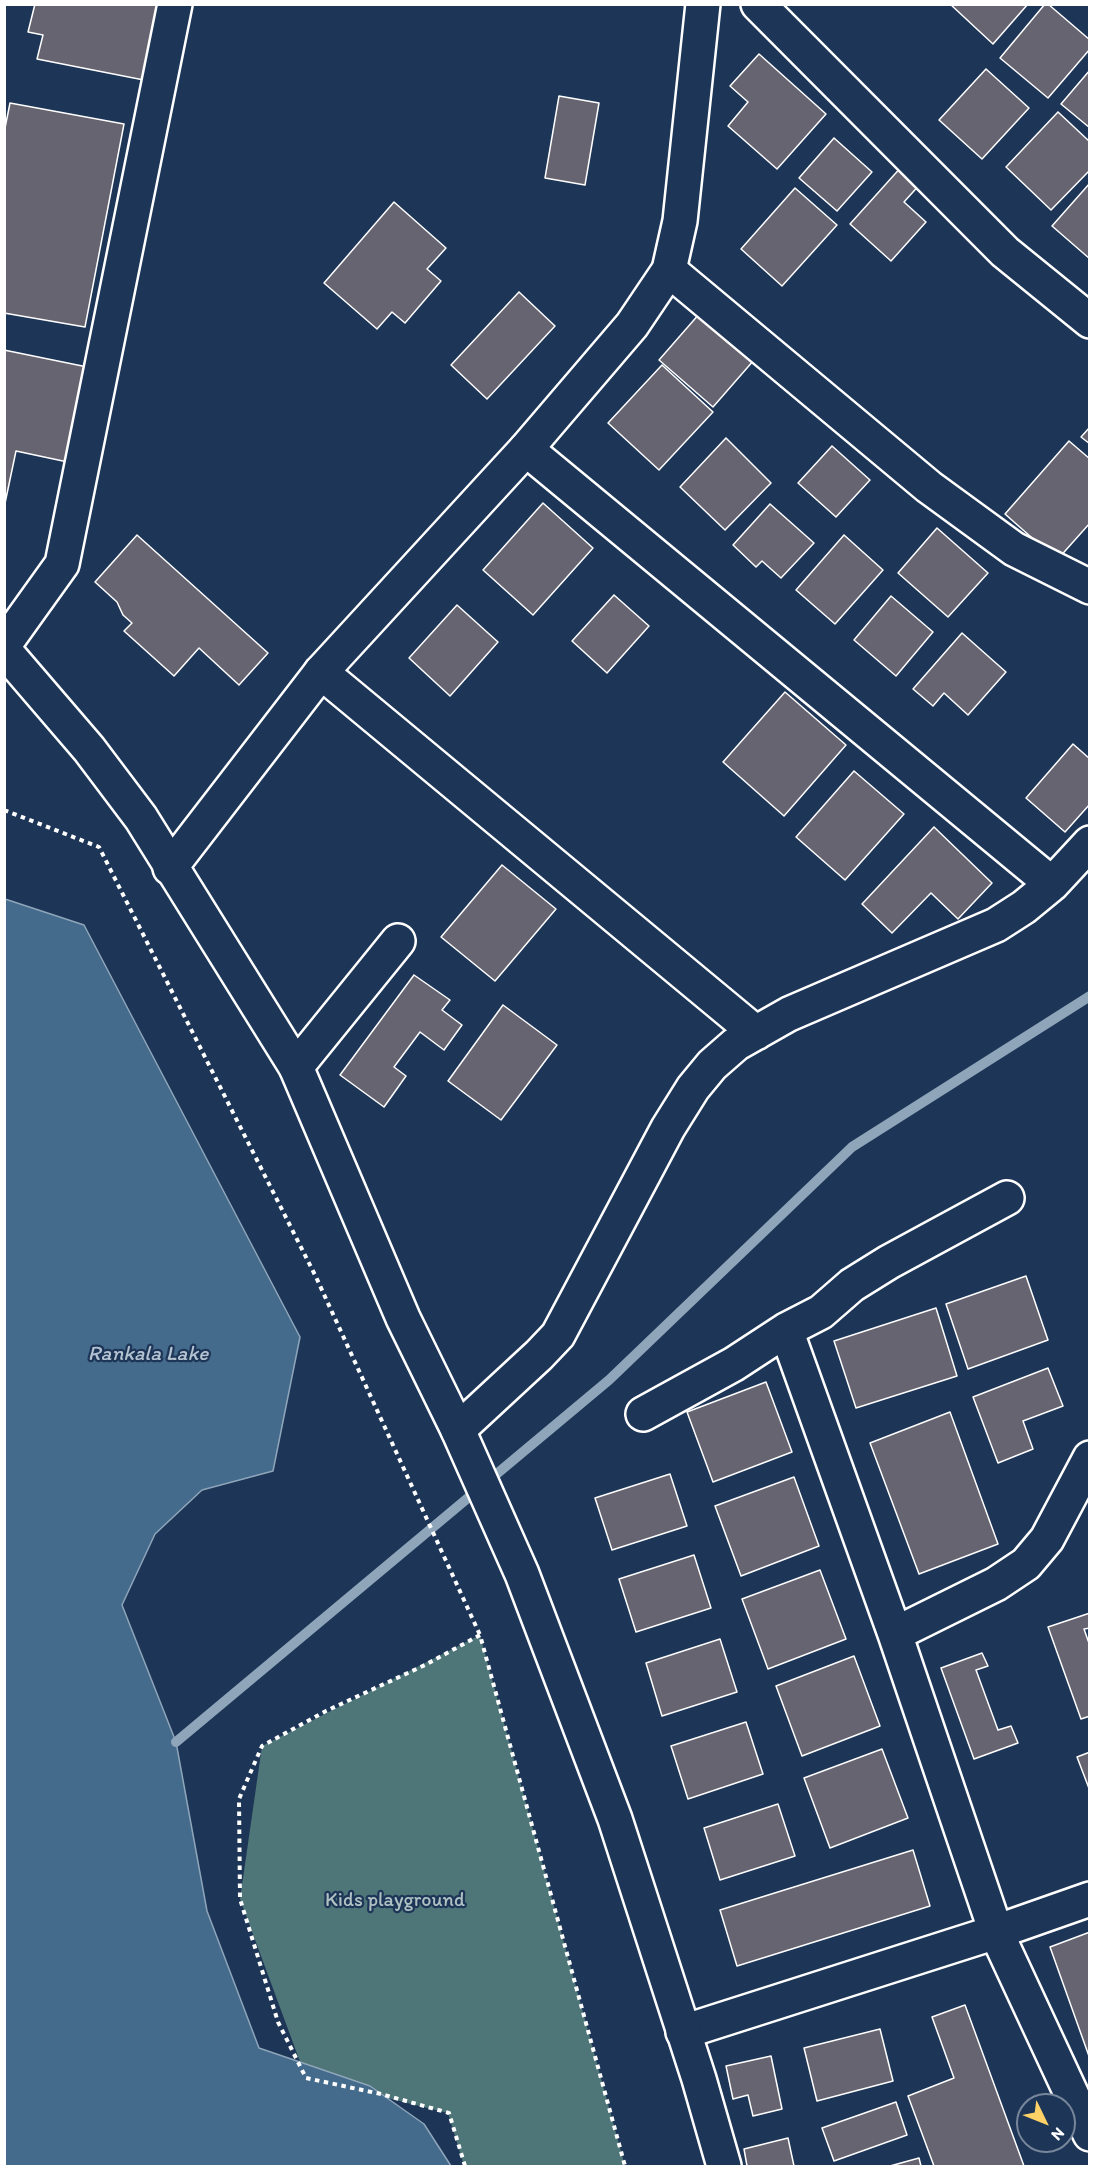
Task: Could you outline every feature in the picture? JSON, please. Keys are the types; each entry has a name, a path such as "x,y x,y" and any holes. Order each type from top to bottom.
{"street":[{"path":"4,645 62,564 176,4"},
{"path":"170,868 321,672 526,449 632,325 669,270 680,221 703,4"},
{"path":"759,4 1005,252 1089,321"},
{"path":"669,270 929,487 1014,549 1089,587"},
{"path":"526,449 1052,884"},
{"path":"4,650 89,749 141,818 170,868 296,1067 403,1318 458,1430 522,1574 615,1819 699,2079 724,2166"},
{"path":"321,672 756,1033"},
{"path":"458,1430 558,1335 668,1128 693,1088 712,1065 736,1044 789,1014 996,925 1024,908 1052,884 1089,843"},
{"path":"296,1067 398,941"},
{"path":"644,1414 735,1364 786,1330 820,1312 852,1285 889,1262 1007,1198"},
{"path":"786,1330 895,1634 996,1932 1089,2134"},
{"path":"895,1634 996,1584 1026,1564 1047,1539 1089,1458"},
{"path":"683,2032 996,1932 1089,1899"}],"path":[{"path":"4,810 99,847 316,1277 480,1635 625,2166"},
{"path":"465,2166 449,2113 381,2094 306,2078 278,2022 240,1899 238,1799 262,1746 326,1711 425,1665 480,1635"}],"green space":[{"name":"Kids playground","path":"480,1635 625,2166 464,2166 448,2113 306,2078 240,1899 262,1746"}],"water":[{"name":"Rankala Lake","path":"5,899 84,925 300,1337 273,1471 202,1490 155,1534 122,1605 176,1742 207,1911 259,2048 370,2086 424,2124 451,2166 5,2166"}],"building":[{"path":"35,4 168,4 154,82 37,59 43,35 28,32"},
{"path":"950,4 1028,4 993,44"},
{"path":"1045,4 1048,4 1090,40 1090,49 1048,98 1000,58"},
{"path":"759,54 826,114 777,169 728,126 748,102 730,86"},
{"path":"986,69 1029,108 982,159 939,120"},
{"path":"1090,70 1090,128 1061,104"},
{"path":"559,96 599,103 585,185 545,178"},
{"path":"10,103 124,124 85,327 4,313 4,133"},
{"path":"1058,112 1090,142 1090,170 1051,210 1006,167"},
{"path":"834,138 872,172 837,211 799,178"},
{"path":"903,165 922,182 904,202 926,222 891,261 850,224"},
{"path":"1090,183 1090,259 1052,226"},
{"path":"795,188 837,225 782,286 741,249"},
{"path":"394,202 446,248 427,269 441,281 405,323 392,312 377,329 324,283"},
{"path":"519,292 555,326 487,399 451,365"},
{"path":"707,305 761,352 713,407 659,360"},
{"path":"4,350 97,369 77,464 16,451 4,508"},
{"path":"662,365 713,412 659,470 608,423"},
{"path":"1090,427 1090,444 1081,437"},
{"path":"726,438 771,483 725,530 680,487"},
{"path":"1069,441 1090,459 1090,523 1057,560 1005,514"},
{"path":"832,446 870,480 836,517 798,483"},
{"path":"543,503 593,548 533,615 483,570"},
{"path":"770,504 814,543 781,578 762,561 756,567 733,545"},
{"path":"937,528 988,573 948,617 898,573"},
{"path":"137,535 268,653 239,685 199,648 174,676 124,631 132,623 123,615 117,602 95,582"},
{"path":"844,535 883,570 835,624 796,590"},
{"path":"614,595 649,626 607,673 572,641"},
{"path":"891,596 933,632 896,676 854,640"},
{"path":"457,605 498,642 450,696 409,658"},
{"path":"962,633 1006,672 968,715 944,693 933,706 913,689"},
{"path":"785,692 846,745 784,816 723,762"},
{"path":"1073,744 1090,759 1090,804 1065,832 1026,798"},
{"path":"854,771 904,814 845,880 796,837"},
{"path":"934,827 992,883 958,919 931,893 892,933 862,904"},
{"path":"502,865 556,909 495,981 441,937"},
{"path":"414,975 450,1000 442,1010 462,1025 444,1050 420,1032 394,1067 406,1076 384,1107 340,1075"},
{"path":"503,1005 557,1045 501,1120 448,1081"},
{"path":"1026,1276 1048,1340 968,1369 946,1304"},
{"path":"936,1308 957,1376 856,1408 834,1341"},
{"path":"1048,1368 1063,1406 1023,1421 1033,1449 998,1463 973,1397"},
{"path":"766,1382 792,1452 713,1482 687,1412"},
{"path":"950,1412 998,1544 919,1574 870,1443"},
{"path":"670,1474 687,1526 612,1550 595,1498"},
{"path":"794,1477 819,1546 741,1576 715,1506"},
{"path":"694,1555 711,1608 636,1632 619,1579"},
{"path":"820,1570 846,1639 768,1669 742,1599"},
{"path":"1090,1613 1090,1628 1084,1629 1090,1646 1090,1716 1081,1719 1048,1627"},
{"path":"720,1639 737,1692 662,1716 646,1663"},
{"path":"982,1653 988,1666 976,1670 998,1730 1011,1726 1018,1743 974,1759 941,1668"},
{"path":"854,1656 880,1726 802,1756 776,1686"},
{"path":"746,1722 763,1774 688,1799 671,1746"},
{"path":"882,1749 908,1818 830,1848 804,1778"},
{"path":"1090,1752 1090,1791 1077,1757"},
{"path":"778,1804 795,1856 720,1880 704,1828"},
{"path":"913,1850 930,1906 737,1966 720,1910"},
{"path":"1090,1932 1090,2059 1050,1947"},
{"path":"965,2005 1016,2144 1016,2153 1019,2153 1024,2166 934,2166 908,2096 954,2078 932,2017"},
{"path":"880,2029 893,2081 817,2101 804,2048"},
{"path":"771,2056 782,2109 753,2116 748,2095 733,2099 726,2066"},
{"path":"896,2102 907,2135 834,2161 822,2128"},
{"path":"788,2138 794,2166 747,2166 744,2149"},
{"path":"919,2158 921,2166 890,2166"}],"waterway":[{"path":"176,1742 609,1380 852,1147 1090,996"}]}
